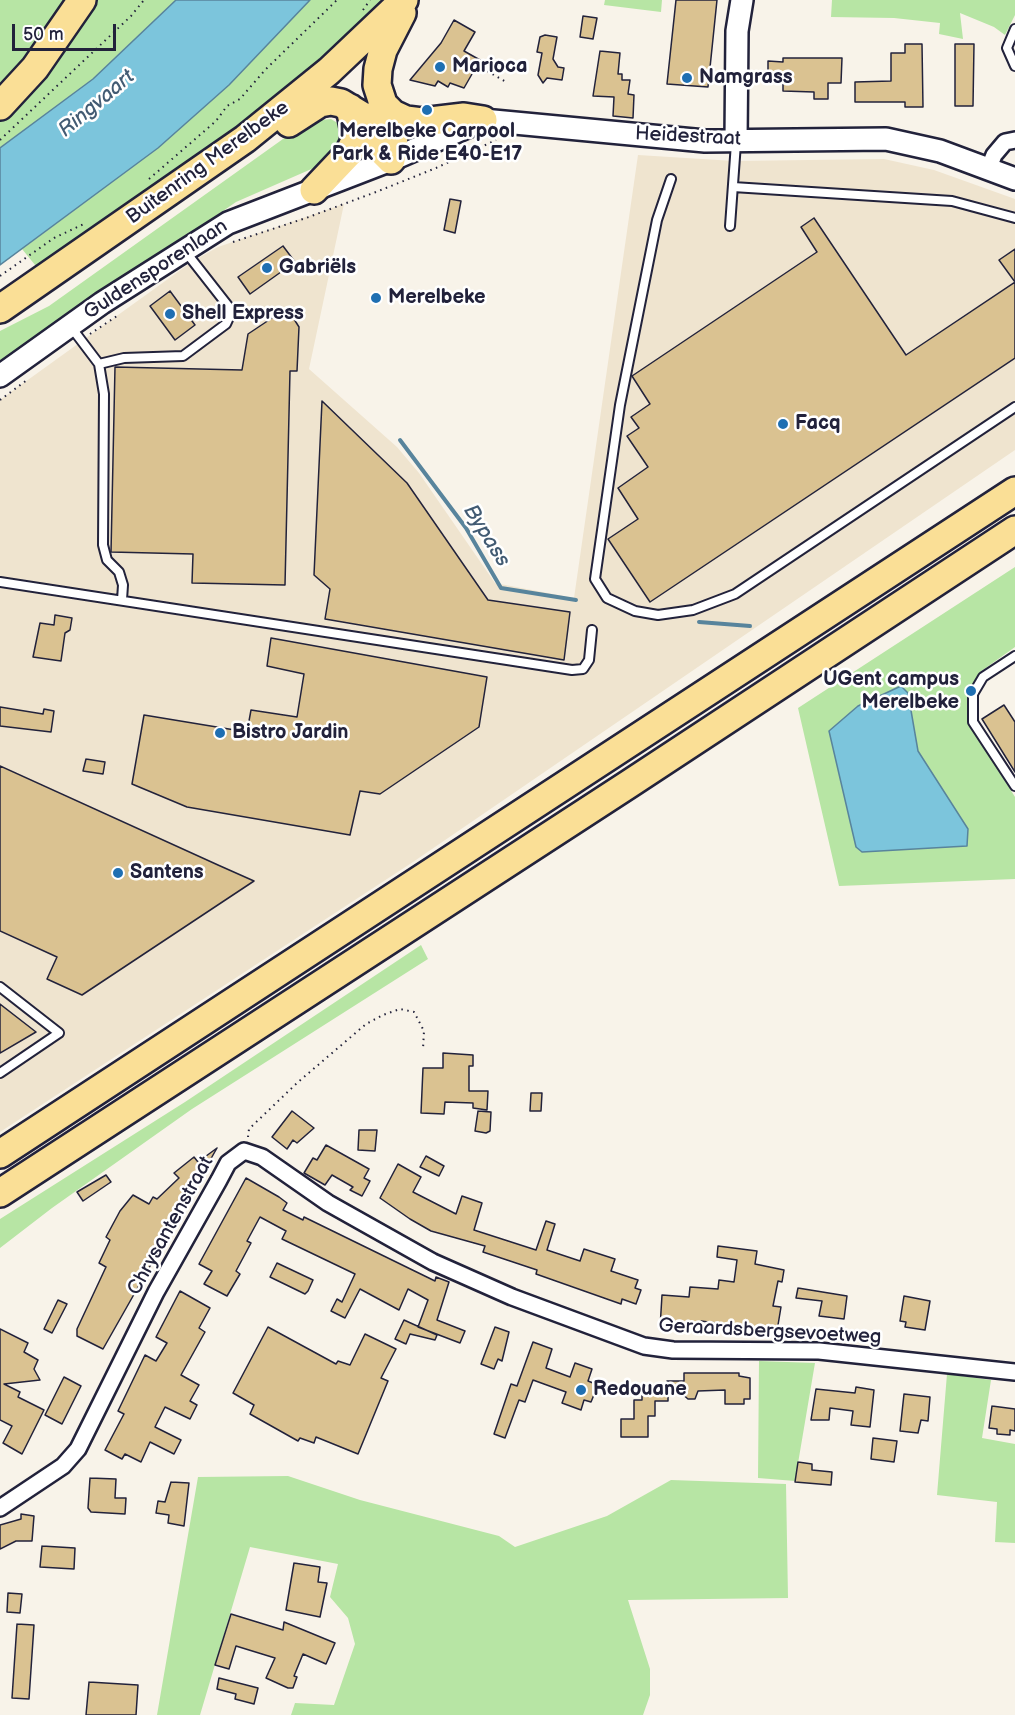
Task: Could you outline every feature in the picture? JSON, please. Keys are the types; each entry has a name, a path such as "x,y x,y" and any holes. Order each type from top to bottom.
{"highway":[{"path":"0,106 35,68 82,0"},
{"name":"Buitenring Merelbeke","path":"0,309 187,181 294,100 358,45 404,0"},
{"path":"391,160 394,137 377,86 382,50 409,0"},
{"path":"187,181 224,172 307,110 331,101 350,108 364,117 375,144 391,160"},
{"path":"382,103 393,114 406,120 422,122 464,117 483,120"},
{"path":"314,190 349,153 354,143 355,132 350,108"},
{"path":"0,1154 1015,491"},
{"path":"0,1193 619,791 1015,530"}],"main road":[{"path":"735,141 737,31 742,0"},
{"name":"Heidestraat","path":"391,160 483,120 640,135 735,141 886,139 940,151 1015,178"},
{"name":"Guldensporenlaan","path":"0,376 76,333 183,249 228,223 391,160"}],"street":[{"path":"988,170 994,155 1005,142 1015,140"},
{"name":"Geraardsbergsevoetweg","path":"244,1151 262,1157 328,1203 433,1262 512,1297 644,1346 673,1350 819,1351 1015,1372"},
{"name":"Chrysantenstraat","path":"0,1508 63,1466 78,1449 156,1292 228,1163 244,1151"}],"lane":[{"path":"1015,29 1007,48 1015,66"},
{"path":"730,225 735,141"},
{"path":"671,179 657,220 620,405 595,579 607,598 635,610 658,615 693,610 735,594 1015,407"},
{"path":"733,187 952,201 1015,218"},
{"path":"99,364 124,358 183,356 226,324 232,311 183,249"},
{"path":"76,333 99,364 104,394 104,544 107,560 119,572 123,585 122,600"},
{"path":"0,582 572,670 583,669 589,660 592,630"},
{"path":"1015,656 983,677 973,694 973,722 1015,786"},
{"path":"0,987 59,1033 0,1073"}],"path":[{"path":"0,140 131,16 144,0"},
{"path":"147,181 216,121 227,106 246,94 265,70 337,0"},
{"path":"477,65 506,82"},
{"path":"228,243 316,215 436,168 494,140 503,139"},
{"path":"0,276 54,238 88,222"},
{"path":"76,333 123,312"},
{"path":"0,400 32,376"},
{"name":"Chrysantenstraat","path":"244,1151 249,1130 297,1083 366,1024 400,1009 414,1012 424,1030 423,1049"}],"shaded area":[{"path":"638,155 734,161 884,159 934,170 1015,199 1015,450 413,862 0,1132 0,400 193,261 218,247 344,204 309,369 397,447 419,473 495,583 574,598"}],"green space":[{"path":"0,0 70,0 0,92"},
{"path":"93,0 176,0 93,79 0,148 0,118"},
{"path":"310,0 391,0 280,100 40,271 22,249 158,148 229,85"},
{"path":"605,0 662,0 661,12 604,5"},
{"path":"832,0 1015,0 1015,15 1005,35 994,27 960,13 963,39 939,34 940,23 894,18 831,17"},
{"path":"331,119 344,127 338,153 316,167 236,202 0,365 0,331 49,306 297,129 312,121"},
{"path":"1015,567 1015,647 980,672 970,688 967,706 973,729 1015,797 1015,879 839,886 798,708","holes":["907,693 918,751 967,828 858,706"]},
{"path":"421,945 428,959 192,1109 52,1208 0,1248 0,1219 185,1102"},
{"path":"759,1361 815,1363 795,1481 758,1478"},
{"path":"947,1374 991,1380 982,1438 1015,1444 1015,1543 995,1542 997,1502 937,1495"},
{"path":"288,1476 360,1500 499,1536 515,1547 607,1516 671,1480 786,1484 788,1598 628,1600 650,1669 650,1695 643,1715 291,1715 295,1703 334,1705 355,1644 348,1618 330,1597 338,1564 250,1547 200,1715 157,1715 198,1477"}],"water":[{"name":"Ringvaart","path":"176,0 310,0 229,85 158,148 0,265 0,148 93,79"},
{"path":"901,686 908,693 918,751 968,829 967,846 862,852 856,847 829,731 858,706"}],"building":[{"path":"676,0 717,0 708,87 667,84"},
{"path":"583,16 597,18 593,39 580,37"},
{"path":"454,20 475,32 464,51 480,60 464,88 450,83 448,87 438,81 435,86 410,80 441,43"},
{"path":"545,35 557,37 553,59 558,67 564,68 562,80 547,78 543,83 538,75 542,53 537,52 540,37"},
{"path":"905,44 922,44 923,107 905,107 905,102 855,102 855,82 891,81 891,53 905,53"},
{"path":"955,44 974,44 973,106 955,106"},
{"path":"600,51 620,53 618,74 622,74 622,80 630,80 628,94 634,95 633,118 613,116 614,97 593,96"},
{"path":"783,58 842,58 841,83 828,83 828,99 814,99 814,92 783,91 783,78 768,78 768,61 783,62"},
{"path":"450,199 461,201 455,233 444,230"},
{"path":"814,218 906,355 1015,282 1015,358 650,602 608,539 638,519 618,488 648,467 627,436 639,428 631,417 650,404 632,376 817,252 801,227"},
{"path":"283,246 295,262 250,294 238,277"},
{"path":"1015,249 1015,282 999,260"},
{"path":"170,291 195,325 175,340 150,306"},
{"path":"287,308 299,327 297,371 290,371 285,585 192,583 193,554 111,552 115,367 242,370 248,334"},
{"path":"322,401 407,483 488,600 570,612 564,660 325,619 330,589 314,575"},
{"path":"55,615 72,618 70,630 65,633 61,661 33,657 40,623 54,625"},
{"path":"271,638 487,677 479,727 380,794 360,791 350,835 187,807 132,784 144,715 247,732 251,710 297,717 304,674 267,666"},
{"path":"1004,705 1015,722 1015,772 982,719"},
{"path":"0,707 43,714 44,709 54,711 51,732 0,726"},
{"path":"86,759 105,762 103,774 83,771"},
{"name":"Santens","path":"0,766 254,881 82,995 47,979 57,957 0,931"},
{"path":"0,1004 36,1032 0,1053"},
{"path":"443,1053 473,1055 473,1066 469,1066 469,1091 488,1091 487,1110 473,1108 473,1103 445,1102 444,1114 421,1113 423,1068 443,1068"},
{"path":"531,1093 542,1093 541,1111 530,1111"},
{"path":"292,1111 314,1128 297,1143 293,1140 287,1149 272,1137"},
{"path":"478,1111 491,1112 490,1131 486,1133 475,1131"},
{"path":"359,1130 377,1130 375,1151 358,1150"},
{"path":"326,1145 369,1169 364,1178 370,1181 362,1196 350,1190 353,1187 332,1175 325,1185 304,1173 313,1158 317,1160"},
{"path":"217,1148 103,1349 77,1336 77,1329 106,1267 99,1263 110,1240 106,1237 120,1211 133,1195 149,1204 153,1197 157,1199 179,1178 174,1173 194,1157 198,1162"},
{"path":"426,1156 444,1166 439,1176 420,1167"},
{"path":"398,1164 421,1177 413,1192 456,1214 462,1196 482,1203 474,1230 536,1250 546,1221 555,1224 547,1250 580,1261 584,1249 615,1259 611,1271 638,1280 635,1288 641,1290 636,1304 622,1299 621,1304 536,1274 537,1270 483,1252 485,1246 431,1231 410,1219 380,1198"},
{"path":"106,1175 111,1182 83,1201 77,1192"},
{"path":"246,1178 287,1203 283,1210 303,1220 304,1217 435,1281 436,1277 449,1282 437,1320 465,1331 460,1343 418,1327 428,1300 408,1289 399,1310 360,1289 345,1318 331,1311 337,1299 342,1302 355,1274 282,1239 286,1231 260,1217 247,1241 251,1243 236,1271 240,1274 227,1296 204,1284 212,1271 199,1264"},
{"path":"718,1246 757,1251 755,1264 784,1270 782,1282 778,1281 773,1306 781,1307 777,1331 701,1321 700,1332 660,1328 662,1295 689,1297 690,1287 718,1289 719,1280 734,1282 737,1260 717,1257"},
{"path":"277,1263 313,1280 305,1294 270,1277"},
{"path":"798,1288 847,1296 844,1319 819,1316 822,1301 796,1298"},
{"path":"180,1291 210,1308 199,1328 205,1332 181,1375 199,1385 190,1401 197,1405 190,1419 165,1407 155,1427 181,1440 174,1454 150,1442 141,1462 125,1454 122,1459 105,1450 124,1414 118,1411 145,1355 156,1361 167,1343 156,1337"},
{"path":"904,1296 930,1301 925,1330 905,1327 906,1322 900,1321"},
{"path":"58,1300 67,1304 52,1333 44,1329"},
{"path":"404,1320 437,1335 435,1340 410,1334 406,1344 395,1339"},
{"path":"268,1327 336,1364 338,1361 350,1365 365,1334 396,1349 381,1378 388,1381 358,1454 316,1437 314,1443 300,1438 298,1441 250,1414 254,1405 233,1393"},
{"path":"495,1327 509,1332 502,1361 498,1359 494,1369 481,1364"},
{"path":"0,1329 28,1343 24,1352 38,1360 34,1369 40,1380 4,1384 20,1392 18,1397 44,1410 22,1454 3,1443 12,1426 0,1420"},
{"path":"533,1342 552,1349 546,1368 570,1377 575,1363 592,1369 588,1381 598,1385 591,1402 584,1400 581,1410 562,1403 566,1392 533,1380 525,1402 519,1400 505,1438 494,1434 511,1384 517,1386"},
{"path":"684,1373 739,1373 739,1376 750,1378 750,1399 744,1399 744,1404 725,1404 725,1390 698,1391 695,1399 688,1399 667,1381 684,1381"},
{"path":"64,1377 81,1386 62,1424 45,1415"},
{"path":"642,1385 668,1385 668,1401 655,1401 655,1416 648,1416 648,1437 621,1437 621,1419 634,1419 634,1400 642,1400"},
{"path":"856,1387 874,1390 870,1427 851,1425 853,1411 830,1408 829,1420 811,1420 816,1389 855,1393"},
{"path":"904,1394 930,1397 928,1421 921,1420 918,1433 900,1431"},
{"path":"992,1406 1015,1409 1015,1431 1010,1430 1010,1435 997,1434 997,1429 989,1428"},
{"path":"873,1438 897,1441 894,1462 871,1459"},
{"path":"798,1462 812,1464 812,1470 832,1472 831,1485 795,1482"},
{"path":"90,1478 116,1479 115,1498 126,1498 125,1514 91,1512 88,1508"},
{"path":"171,1482 189,1483 184,1526 168,1523 169,1515 156,1513 158,1501 165,1502"},
{"path":"21,1514 34,1516 32,1541 16,1541 0,1549 0,1525 21,1519"},
{"path":"42,1546 75,1548 74,1569 40,1567"},
{"path":"294,1563 320,1567 318,1582 327,1583 320,1617 286,1610"},
{"path":"8,1593 22,1594 20,1613 7,1612"},
{"path":"231,1614 283,1630 284,1622 335,1643 326,1664 303,1654 294,1676 297,1677 293,1688 288,1688 266,1678 275,1658 236,1646 229,1669 215,1665"},
{"path":"17,1624 34,1625 29,1699 12,1698"},
{"path":"219,1678 258,1688 254,1704 235,1699 236,1694 217,1689"},
{"path":"89,1682 138,1685 136,1715 86,1715"}],"waterway":[{"name":"Bypass","path":"400,440 466,528 501,588 576,600"},
{"name":"Bypass","path":"699,622 750,626"}],"place":[{"name":"Marioca","path":"440,67"},
{"name":"Namgrass","path":"687,78"},
{"name":"Merelbeke Carpool Park & Ride E40-E17","path":"427,110"},
{"name":"Gabriëls","path":"267,268"},
{"name":"Merelbeke","path":"376,298"},
{"name":"Shell Express","path":"170,314"},
{"name":"Facq","path":"783,424"},
{"name":"UGent campus Merelbeke","path":"971,691"},
{"name":"Bistro Jardin","path":"220,733"},
{"name":"Santens","path":"118,873"},
{"name":"Redouane","path":"581,1390"}]}
